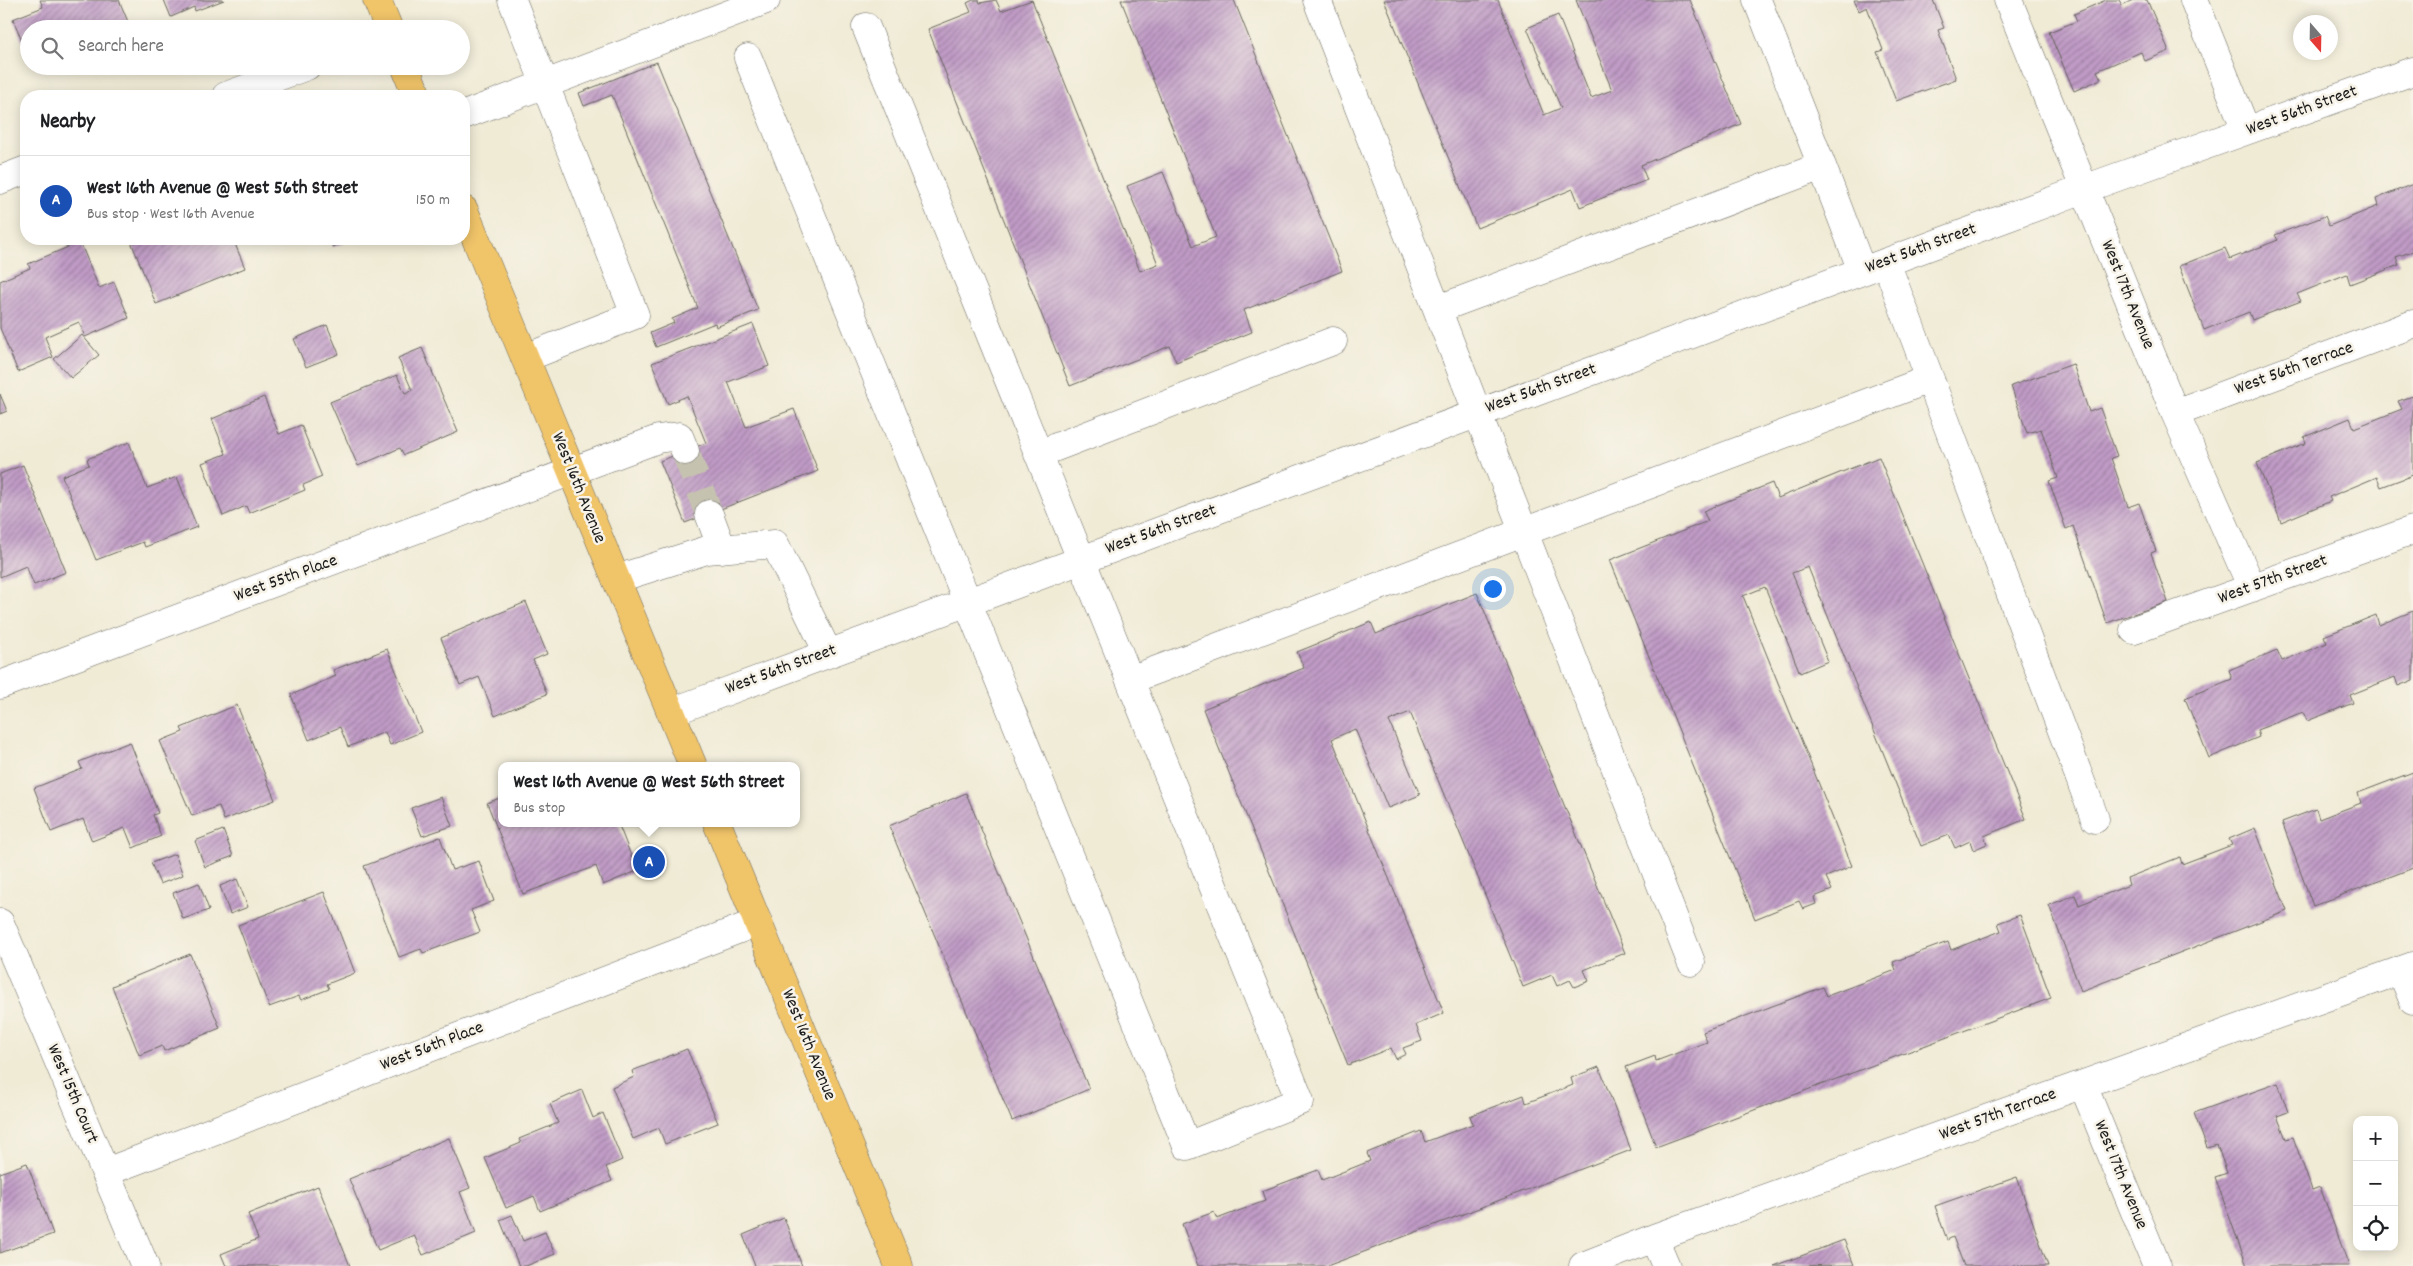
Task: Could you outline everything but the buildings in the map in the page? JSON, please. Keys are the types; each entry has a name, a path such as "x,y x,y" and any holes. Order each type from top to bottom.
{"main road":[{"path":"377,0 385,20"},
{"path":"409,75 415,90"},
{"name":"West 16th Avenue","path":"470,225 691,762"},
{"name":"West 16th Avenue","path":"719,827 900,1266"}],"street":[{"path":"512,0 635,315 525,358"},
{"path":"470,113 766,0"},
{"path":"1318,0 1691,962"},
{"path":"1757,0 1822,166 1930,379 2095,819"},
{"name":"West 17th Avenue","path":"2008,0 2175,413 2252,588"},
{"path":"2194,0 2246,130"},
{"path":"748,58 1187,1146 1300,1101 866,27"},
{"name":"West 56th Street","path":"671,712 2084,189 2413,71"},
{"path":"242,90 283,75"},
{"path":"1438,309 1822,166"},
{"path":"0,180 20,172"},
{"name":"West 56th Terrace","path":"2175,413 2413,324"},
{"path":"1038,454 1333,341"},
{"path":"1130,680 1930,379"},
{"name":"West 55th Place","path":"0,685 658,439 679,436 685,451"},
{"path":"709,514 722,548"},
{"name":"West 57th Street","path":"2134,630 2413,530"},
{"path":"616,579 707,550 775,544 828,653"},
{"name":"West 56th Place","path":"106,1172 758,922"},
{"name":"West 15th Court","path":"0,923 5,950 106,1172 145,1266"},
{"path":"2407,968 2413,1000"},
{"name":"West 57th Terrace","path":"1583,1266 1654,1238 2407,968"},
{"name":"West 17th Avenue","path":"2083,1084 2157,1266"},
{"path":"1654,1238 1666,1266"}],"tunnel":[{"path":"685,451 709,514"}],"place":[{"name":"West 16th Avenue @ West 56th Street","path":"649,862"}]}
